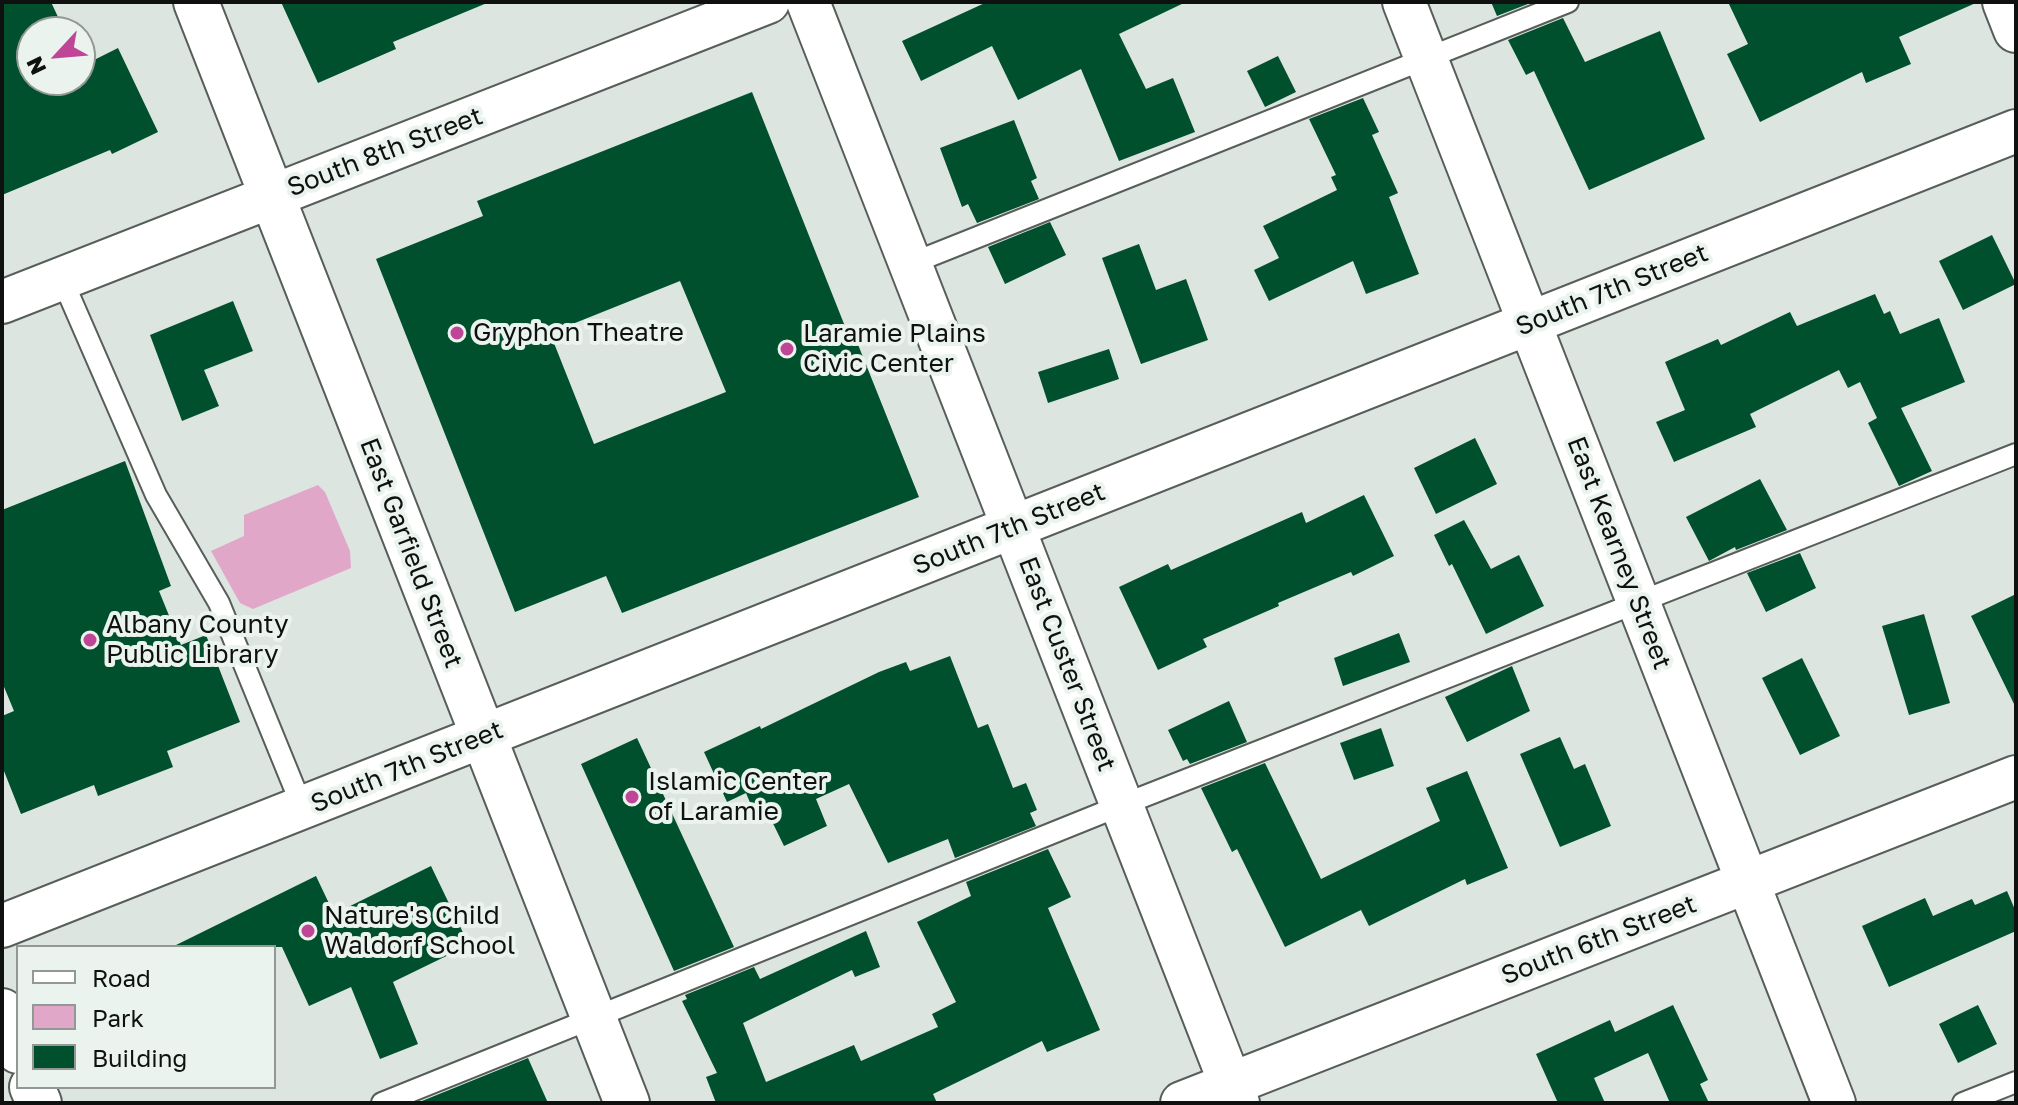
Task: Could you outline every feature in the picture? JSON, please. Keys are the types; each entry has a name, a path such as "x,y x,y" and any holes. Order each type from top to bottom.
{"street":[{"name":"East Garfield Street","path":"196,2 627,1103"},
{"name":"South 8th Street","path":"2,302 768,2"},
{"name":"East Custer Street","path":"808,2 1234,1094"},
{"name":"East Kearney Street","path":"1404,2 1834,1103"},
{"path":"2005,2 2016,30"},
{"name":"South 7th Street","path":"2,926 2016,131"},
{"name":"South 6th Street","path":"1182,1103 1234,1094 1748,882 2016,777"},
{"path":"2,1011 16,1046"}],"lane":[{"path":"910,264 1568,2"},
{"path":"62,279 156,495 219,603 303,809"},
{"path":"382,1103 1122,805 2016,454"},
{"path":"1963,1103 2016,1082"}],"green space":[{"path":"318,485 325,492 350,551 351,568 253,609 240,603 211,551 244,536 244,515"}],"building":[{"path":"2,2 51,2 58,16 16,16 16,96 96,96 96,59 118,48 158,132 112,154 110,150 2,195"},
{"path":"281,2 487,3 393,42 396,49 318,83"},
{"path":"987,2 1186,2 1119,34 1146,89 1173,78 1195,132 1119,161 1081,69 1018,100 992,46 921,81 902,41"},
{"path":"1491,2 1533,2 1497,16"},
{"path":"1728,2 1978,2 1899,37 1911,64 1866,83 1862,72 1760,122 1727,54 1748,44"},
{"path":"1563,18 1585,62 1660,31 1705,139 1589,190 1534,71 1526,75 1508,40"},
{"path":"1278,56 1296,92 1265,107 1247,71"},
{"name":"Laramie Plains Civic Center","path":"752,92 852,344 857,342 919,497 622,613 606,576 515,612 376,259 483,216 477,201","holes":["680,281 726,392 594,444 550,333"]},
{"path":"1363,98 1379,132 1372,135 1398,193 1389,197 1419,274 1366,294 1353,261 1269,301 1254,270 1279,258 1263,226 1337,190 1331,177 1336,175 1309,119"},
{"path":"1014,120 1037,178 1031,181 1039,199 977,223 968,204 962,207 940,148"},
{"path":"1050,222 1066,255 1005,284 988,247"},
{"path":"1992,235 2016,284 1963,310 1939,261"},
{"path":"1139,244 1156,290 1186,279 1208,340 1141,364 1102,258"},
{"path":"1875,294 1884,314 1890,311 1900,334 1939,318 1965,382 1901,408 1932,471 1899,486 1868,423 1877,418 1860,382 1848,388 1839,370 1750,414 1756,427 1674,462 1656,422 1685,410 1665,362 1718,339 1721,345 1790,312 1797,326"},
{"path":"233,301 253,351 204,370 219,406 182,421 150,335"},
{"path":"1109,349 1119,379 1048,403 1038,372"},
{"path":"1475,438 1497,484 1436,514 1414,468"},
{"name":"Albany County Public Library","path":"125,461 171,586 159,591 181,645 206,635 240,722 167,751 173,767 98,796 94,785 21,814 2,766 2,716 14,711 2,682 2,510"},
{"path":"1760,479 1787,530 1736,550 1735,547 1709,561 1686,517"},
{"path":"1364,495 1394,556 1353,576 1351,572 1278,603 1279,606 1203,639 1207,647 1158,670 1119,587 1168,564 1171,570 1302,512 1306,523"},
{"path":"1464,520 1491,569 1519,555 1544,606 1486,634 1452,564 1449,566 1434,535"},
{"path":"1800,553 1816,588 1766,612 1747,573"},
{"path":"2016,594 2016,708 1971,616"},
{"path":"1924,614 1950,703 1909,715 1882,626"},
{"path":"1399,633 1410,662 1343,686 1334,658"},
{"path":"950,656 978,728 988,724 1013,788 1026,783 1037,810 1030,813 1036,826 955,858 948,839 888,863 849,784 816,799 827,826 784,846 765,807 754,812 746,793 727,802 704,752 760,726 761,729 879,672 906,662 910,671"},
{"path":"1802,658 1840,736 1800,755 1762,678"},
{"path":"1512,666 1530,711 1467,742 1445,697"},
{"path":"1229,701 1247,742 1190,764 1187,759 1183,761 1168,730"},
{"path":"1381,728 1394,766 1354,780 1340,743"},
{"path":"1560,737 1574,769 1585,764 1611,826 1560,847 1520,754"},
{"path":"637,738 734,947 674,971 581,764"},
{"path":"1265,763 1321,879 1440,821 1426,788 1467,771 1508,868 1467,885 1465,879 1369,926 1361,910 1285,947 1237,849 1232,852 1201,788"},
{"path":"1048,849 1071,897 1048,908 1100,1030 1047,1052 1042,1041 933,1094 937,1103 716,1103 706,1077 717,1073 682,1001 687,999 685,995 754,967 760,979 866,931 880,967 855,977 852,970 743,1023 766,1082 854,1045 861,1061 938,1027 932,1014 956,1002 917,922 971,896 966,882"},
{"path":"431,866 469,945 393,982 418,1044 380,1059 351,987 309,1006 282,947 176,945 316,876 334,914"},
{"path":"2007,891 2016,912 2016,931 1889,987 1862,926 1925,898 1933,916 1972,899 1975,905"},
{"path":"1673,1005 1708,1080 1700,1084 1709,1103 1670,1103 1648,1053 1594,1078 1605,1103 1558,1103 1536,1054 1610,1020 1615,1032"},
{"path":"1978,1005 1997,1044 1958,1063 1939,1024"},
{"path":"528,1058 548,1103 417,1103"}],"place":[{"name":"Gryphon Theatre","path":"457,333"},
{"name":"Laramie Plains Civic Center","path":"787,349"},
{"name":"Albany County Public Library","path":"90,640"},
{"name":"Islamic Center of Laramie","path":"632,797"},
{"name":"Nature's Child Waldorf School","path":"308,931"}]}
